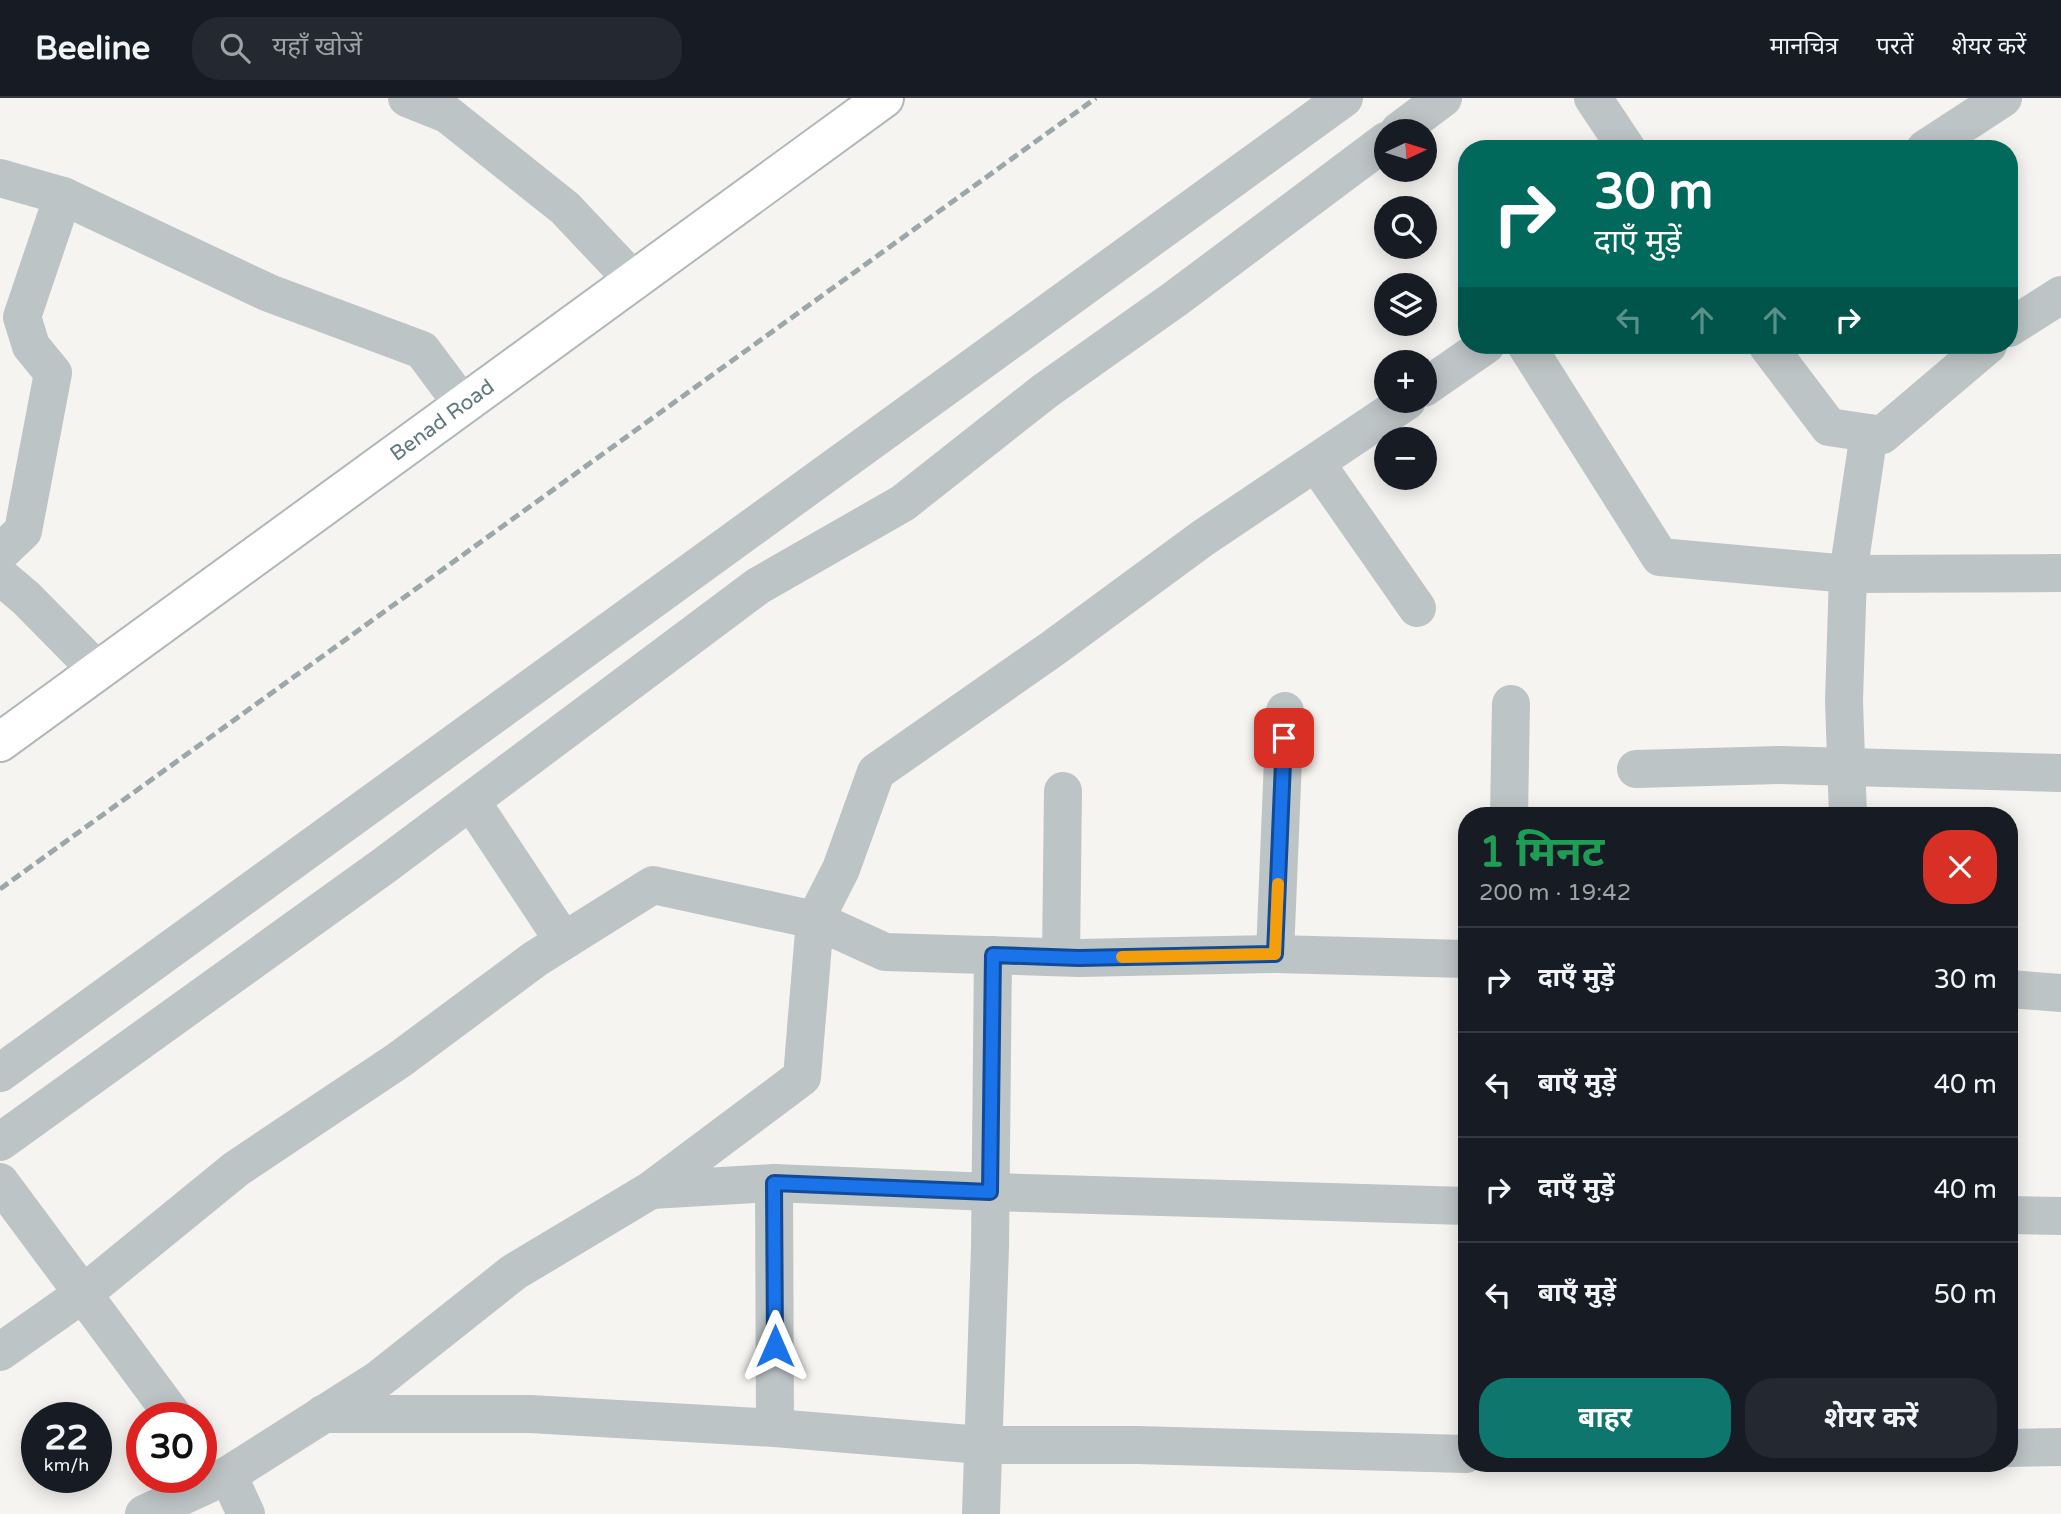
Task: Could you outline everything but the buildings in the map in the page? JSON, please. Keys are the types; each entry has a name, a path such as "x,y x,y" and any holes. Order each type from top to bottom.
{"main road":[{"name":"Benad Road","path":"0,742 884,98"}],"street":[{"path":"407,98 447,114 565,208 634,281"},
{"path":"0,1073 1343,98"},
{"path":"1415,119 1443,98"},
{"path":"1593,98 1621,140"},
{"path":"1939,140 2003,98"},
{"path":"0,1142 471,801 758,586 902,503 1045,391 1175,299 1374,150"},
{"path":"0,178 63,196 268,293 422,349 463,405"},
{"path":"0,554 23,531 53,373 16,343 22,317 63,196"},
{"path":"2018,322 2061,295"},
{"path":"1437,379 1473,354"},
{"path":"1532,354 1660,557 1849,574 2061,573"},
{"path":"1774,354 1829,427 1882,435 1977,354"},
{"path":"217,1470 323,1414 379,1379 514,1272 651,1190 802,1077 815,920 841,869 876,772 1203,538 1389,413"},
{"path":"1848,807 1844,701 1849,574 1869,433"},
{"path":"1316,463 1417,608"},
{"path":"0,576 26,598 98,671"},
{"path":"1509,807 1511,704"},
{"path":"1275,954 1285,711"},
{"path":"1636,769 1780,765 2061,773"},
{"path":"1061,957 1063,791"},
{"path":"471,801 563,940"},
{"path":"0,1352 84,1293 236,1169 399,1060 563,940 653,886 687,890 815,920 885,952 1061,957 1275,954 1458,959"},
{"path":"981,1514 993,955"},
{"path":"2018,990 2061,993"},
{"path":"0,1182 163,1402"},
{"path":"651,1190 774,1183 1458,1206"},
{"path":"774,1183 775,1428"},
{"path":"2018,1215 2061,1216"},
{"path":"323,1414 530,1414 775,1428 981,1445 1137,1445 1458,1454"},
{"path":"2018,1448 2061,1447"},
{"path":"217,1476 246,1514"},
{"path":"144,1514 179,1493"}],"railway":[{"path":"0,889 1096,98"}],"slow traffic":[{"path":"1122,957 1275,954 1278,884"}],"route":[{"path":"775,1346 774,1183 990,1192 993,955 1079,958 1275,954 1284,738"}]}
